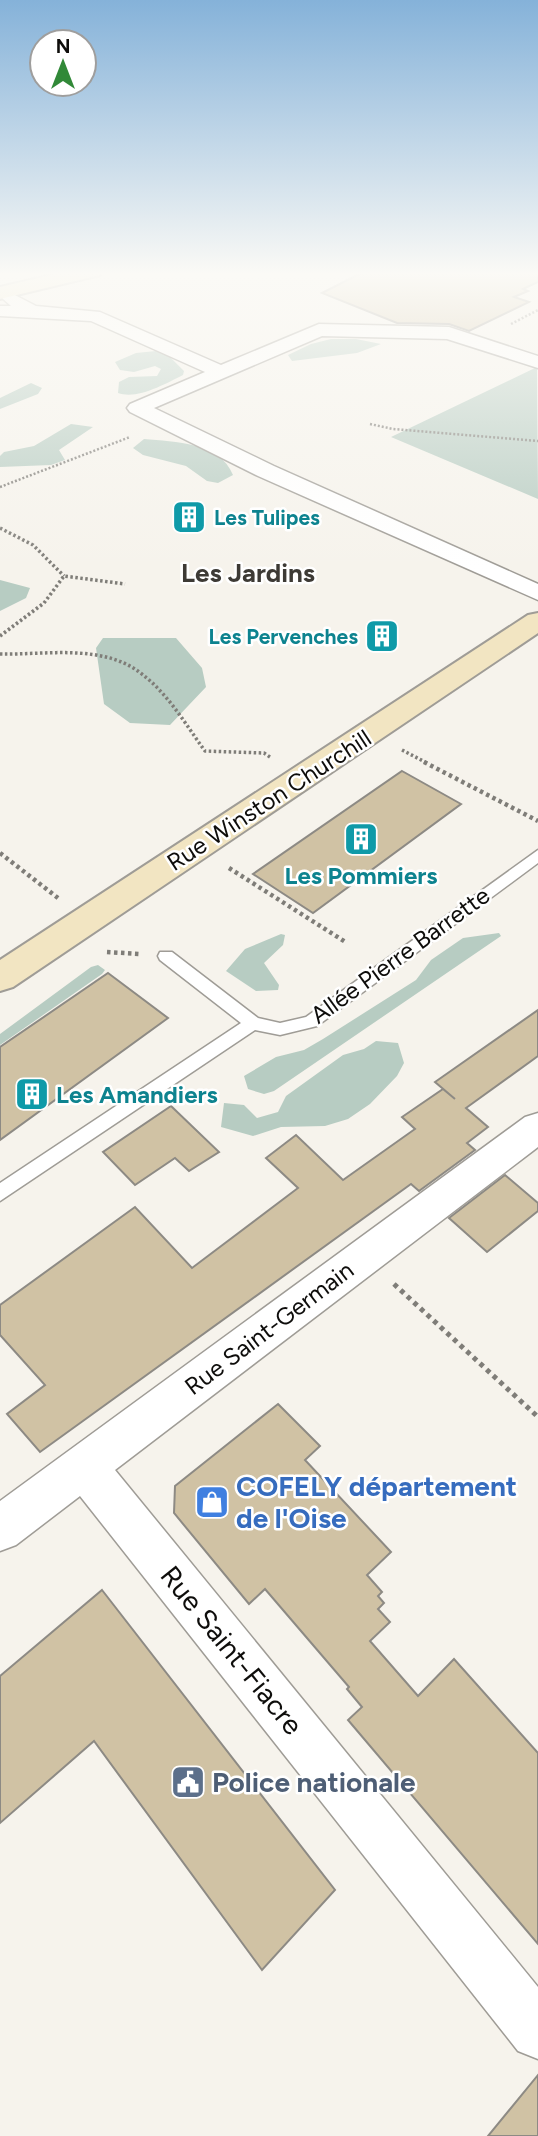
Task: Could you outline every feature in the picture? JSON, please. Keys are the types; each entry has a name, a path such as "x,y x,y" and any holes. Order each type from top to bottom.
{"street":[{"path":"222,371 138,408 266,471 538,593"},
{"name":"Rue Winston Churchill","path":"0,978 538,621"},
{"name":"Rue Saint-Germain","path":"0,1529 538,1127"},
{"name":"Rue Saint-Fiacre","path":"84,1466 538,2031"}],"lane":[{"name":"Allée Pierre Barrette","path":"253,1023 280,1029 311,1022 538,855"},
{"path":"0,1193 253,1023 166,956"}],"path":[{"path":"0,487 86,457 165,422"},
{"path":"370,424 393,429 538,442"},
{"path":"0,528 33,545 64,576 125,584"},
{"path":"0,636 31,615 56,592 64,576"},
{"path":"0,654 100,656 135,668 158,692 205,751 264,753 275,760"},
{"path":"372,733 538,821"},
{"path":"195,847 347,943"},
{"path":"0,853 59,900"},
{"path":"365,1256 538,1417"}],"green space":[{"path":"160,371 184,371 183,375 142,393 118,393 119,382 129,377 157,376"},
{"path":"529,371 537,371 538,499 391,437"},
{"path":"31,383 42,388 38,394 0,409 0,398"},
{"path":"71,424 93,427 59,450 65,460 51,465 0,467 0,456 4,452 34,446"},
{"path":"144,439 182,443 207,450 227,464 233,475 218,483 207,481 186,466 143,455 133,448"},
{"path":"0,580 30,588 26,598 0,611"},
{"path":"103,638 176,638 202,668 206,687 170,725 130,723 104,704 96,648"},
{"path":"499,933 501,936 274,1091 264,1094 248,1089 244,1076 276,1057 304,1050 323,1039 416,980 431,960 463,938"},
{"path":"281,934 285,935 283,945 264,963 279,985 278,990 256,991 226,971 245,949"},
{"path":"98,965 105,970 102,974 0,1045 0,1034 91,967"},
{"path":"376,1041 398,1043 404,1063 397,1076 370,1104 348,1119 325,1126 281,1127 253,1136 221,1127 224,1103 244,1105 257,1118 278,1112 286,1096 343,1055 364,1049"}],"building":[{"name":"Les Pommiers","path":"402,771 461,804 313,913 253,874"},
{"name":"Les Amandiers","path":"108,973 168,1018 0,1140 0,1047"},
{"path":"538,1010 538,1056 466,1108 488,1127 467,1143 475,1150 419,1191 411,1184 40,1452 7,1414 45,1385 0,1335 0,1305 135,1207 192,1268 298,1188 266,1158 296,1135 343,1180 415,1129 402,1117 443,1089 455,1099 435,1082"},
{"path":"171,1106 219,1152 189,1171 175,1158 135,1185 103,1152"},
{"path":"505,1175 538,1203 538,1211 487,1252 449,1218"},
{"path":"278,1404 320,1446 305,1460 391,1552 367,1575 382,1592 378,1596 384,1603 378,1609 390,1622 370,1641 418,1696 454,1659 538,1753 538,1944 348,1720 362,1707 347,1689 349,1687 265,1589 249,1604 174,1513 175,1486"},
{"name":"Police nationale","path":"102,1590 335,1890 262,1970 94,1741 0,1823 0,1676"},
{"path":"538,2075 538,2136 488,2136"}],"place":[{"name":"Les Tulipes","path":"189,517"},
{"name":"Les Pervenches","path":"382,636"},
{"name":"Les Pommiers","path":"361,839"},
{"name":"Les Amandiers","path":"32,1094"},
{"name":"COFELY département de l'Oise","path":"212,1502"},
{"name":"Police nationale","path":"188,1782"}],"district":[{"name":"Les Jardins","path":"248,573"}]}
